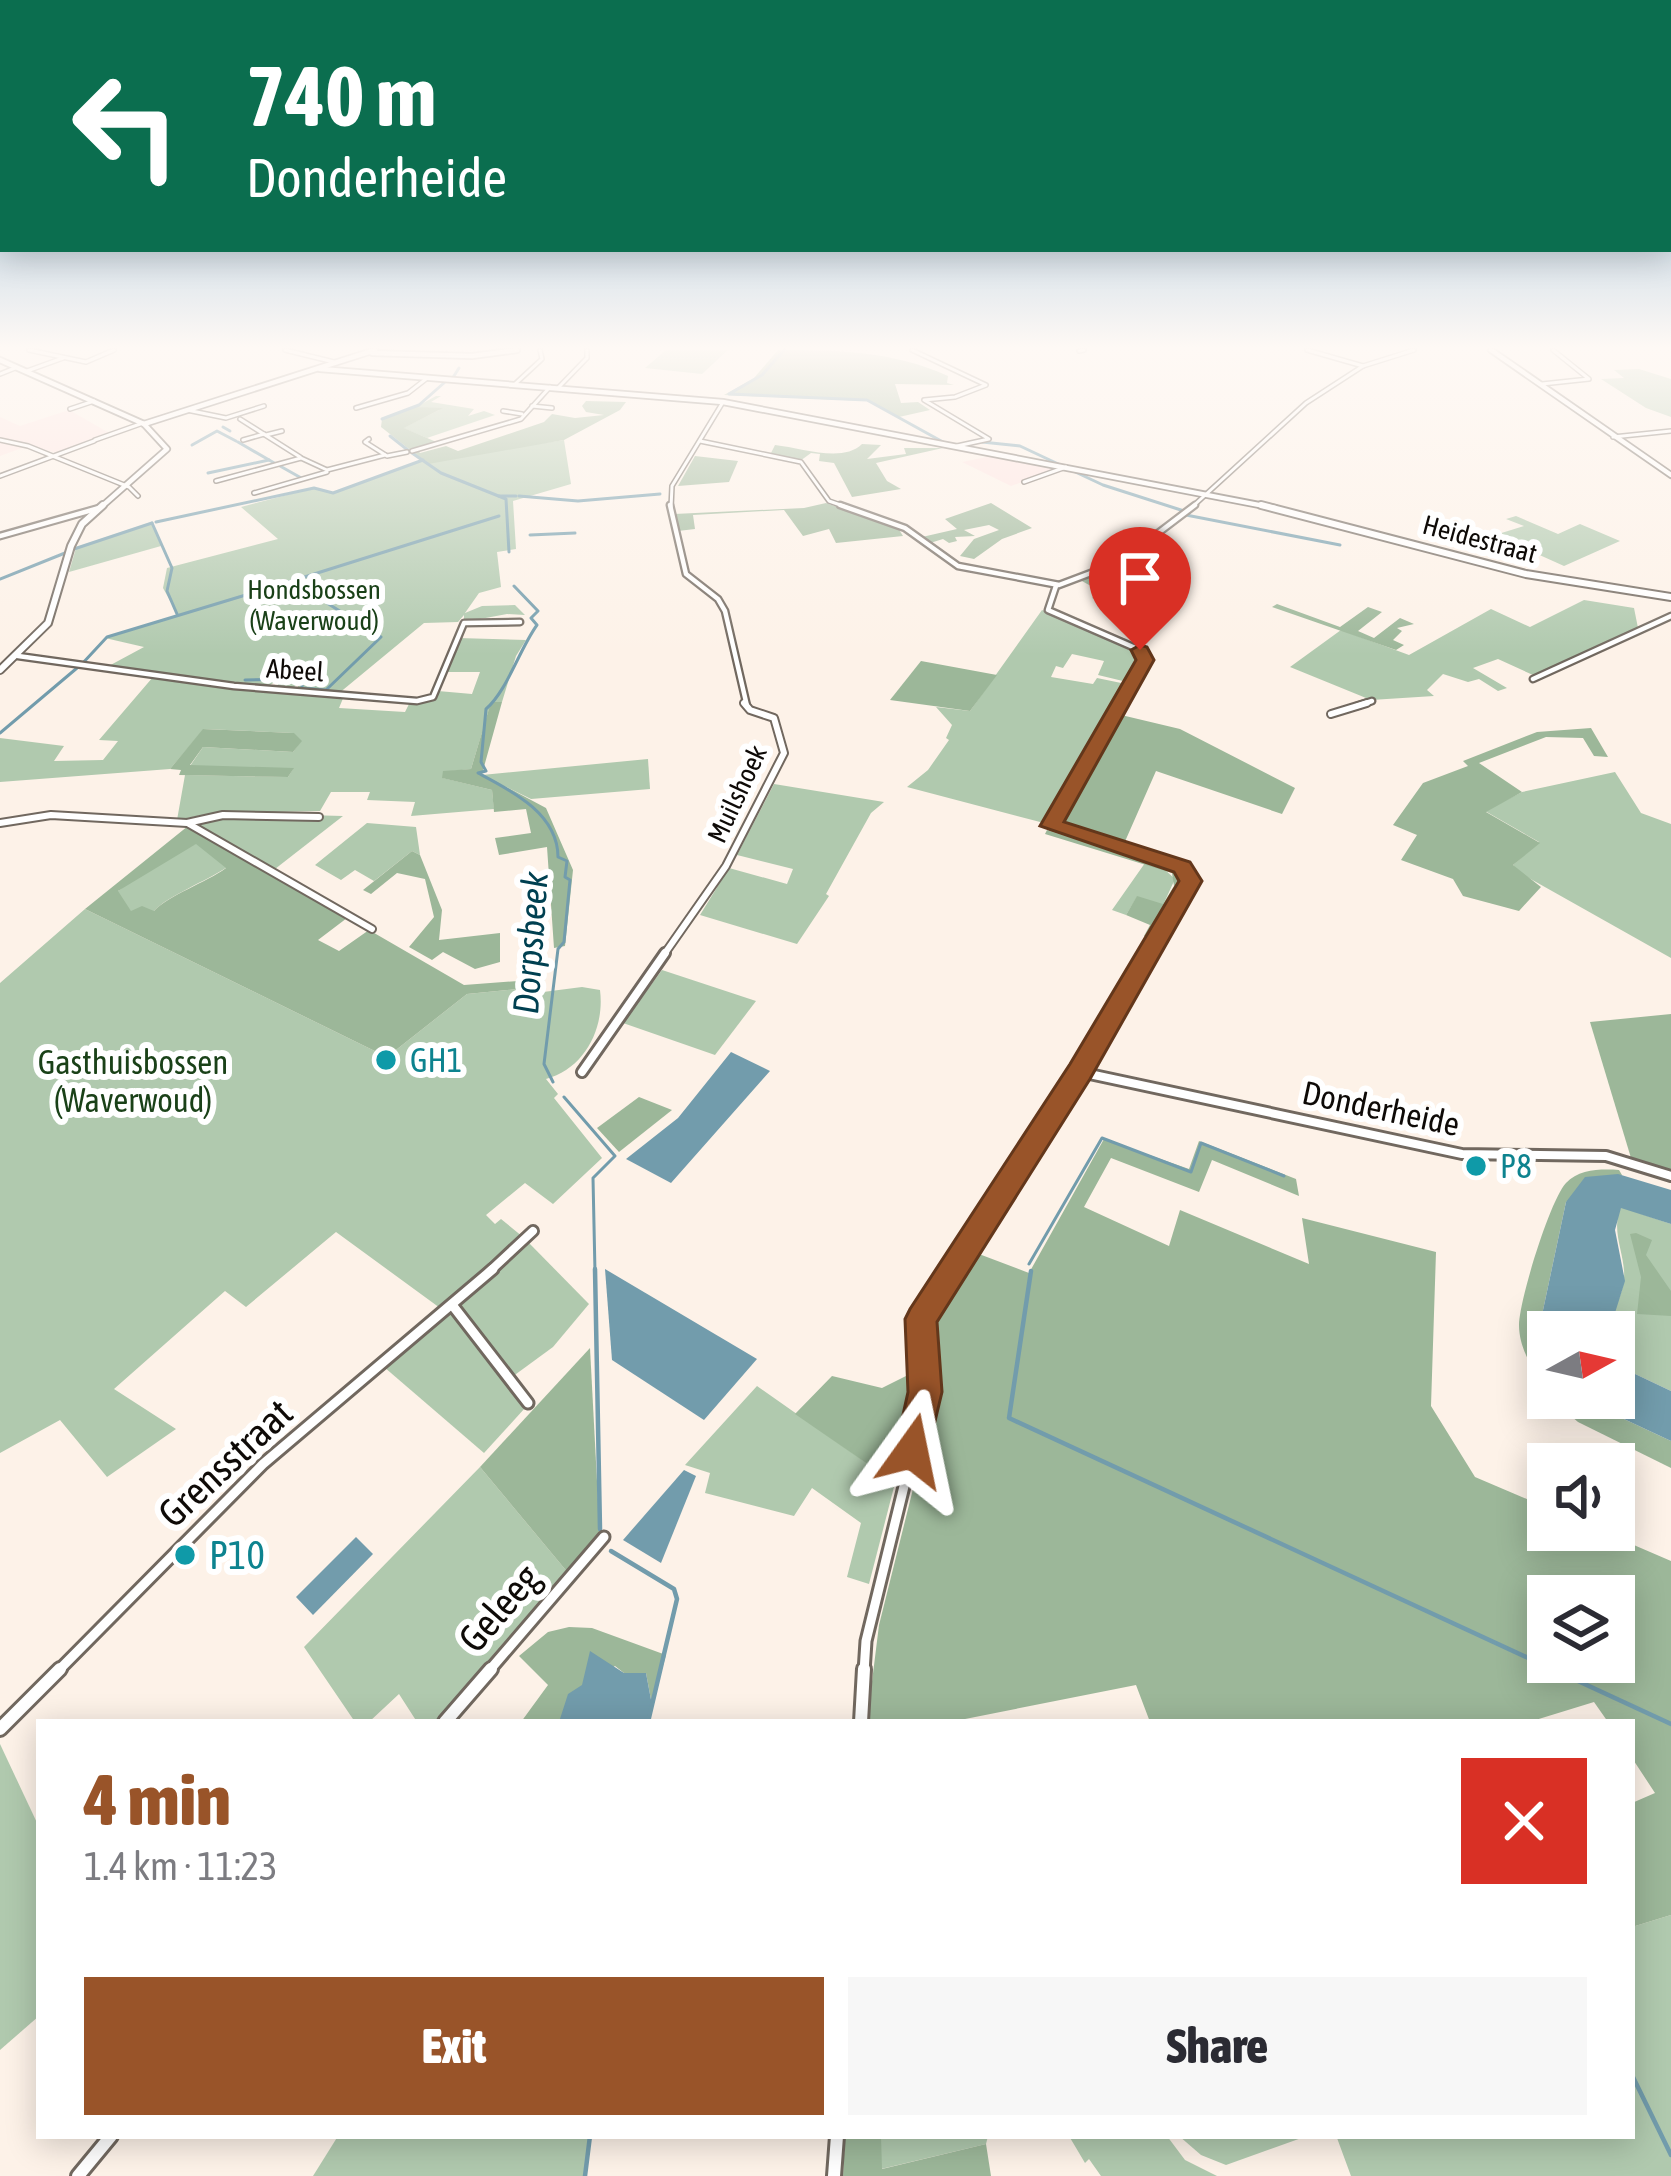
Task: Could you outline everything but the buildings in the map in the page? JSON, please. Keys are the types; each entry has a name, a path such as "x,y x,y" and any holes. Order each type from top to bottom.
{"street":[{"path":"37,452 138,496"},
{"path":"0,476 64,452"},
{"path":"0,670 48,623 74,538 99,508 166,452"},
{"path":"292,452 327,470"},
{"path":"381,452 385,454"},
{"path":"254,493 385,454 412,452"},
{"name":"Muilshoek","path":"582,1072 726,866 784,753 774,718 750,710 744,702 734,634 722,605 686,574 671,495 694,452"},
{"path":"751,452 801,462 829,501 909,530 958,566 1056,586 1116,565 1210,494 1254,452"},
{"name":"Heidestraat","path":"986,452 1340,522 1526,574 1671,597"},
{"path":"1635,452 1671,475"},
{"path":"216,481 302,458"},
{"path":"1024,482 1066,467"},
{"path":"0,536 99,508"},
{"path":"861,1719 866,1641 924,1405 921,1319 1080,1072 1191,881 1182,867 1051,826 1145,660 1140,650 1048,610 1056,586"},
{"path":"1533,679 1671,616"},
{"name":"Abeel","path":"18,656 149,677 417,701 433,697 464,624 487,619 520,622"},
{"path":"1331,714 1372,701"},
{"path":"0,823 62,815 188,823 224,815 320,817"},
{"path":"188,823 372,929"},
{"name":"Donderheide","path":"1080,1072 1447,1152 1606,1156 1671,1176"},
{"name":"Grensstraat","path":"0,1729 263,1464 453,1306 533,1231"},
{"path":"453,1306 528,1403"},
{"name":"Geleeg","path":"448,1719 604,1537"},
{"path":"78,2176 109,2139"},
{"path":"835,2176 837,2139"}],"shaded area":[{"path":"996,455 1062,467 1011,486 962,462"}],"green space":[{"path":"412,452 499,452 428,464"},
{"name":"Hondsbossen (Waverwoud)","path":"485,452 566,452 571,484 513,501 516,549 497,552 501,587 479,593 465,613 482,606 515,605 525,615 464,622 464,615 458,622 424,623 338,694 296,690 302,679 292,679 299,681 292,690 275,689 282,678 268,686 238,682 235,687 344,696 339,708 405,712 410,702 429,701 438,691 472,694 480,672 444,672 458,638 526,640 502,702 491,703 471,769 443,772 443,778 492,790 494,809 411,816 415,802 367,800 370,792 331,792 320,811 213,813 177,820 185,775 288,777 293,769 190,766 203,747 293,752 301,741 293,733 204,729 170,769 0,782 0,738 64,746 54,761 103,760 118,741 99,740 153,677 105,668 144,647 105,638 178,615 163,588 167,568 278,539 241,507 314,488 332,493 420,461"},
{"path":"772,452 874,452 867,459 927,452 876,463 887,481 901,489 852,497 834,463 819,461 820,454 811,453 800,461 770,455"},
{"path":"695,456 738,461 729,482 678,486"},
{"path":"826,503 898,528 903,536 836,543 829,529 803,536 784,510 693,515 695,529 678,531 674,514 804,508"},
{"path":"991,503 1032,528 1002,539 974,559 960,556 974,539 999,530 989,525 964,530 975,536 955,537 957,541 949,543 943,539 930,543 922,537 957,529 945,519"},
{"path":"1516,516 1558,534 1580,524 1620,541 1564,566 1495,535 1524,526 1506,519"},
{"path":"152,523 161,546 69,572 76,548"},
{"path":"1100,573 1157,593 1128,606 1163,617 1142,626 1138,624 1147,616 1092,598 1100,591 1080,580"},
{"path":"1584,600 1634,608 1638,628 1533,675 1498,659 1473,668 1507,688 1498,691 1479,679 1468,682 1443,674 1427,690 1434,696 1371,700 1290,667 1341,630 1409,655 1491,609 1530,627"},
{"path":"1277,604 1340,627 1368,607 1382,612 1358,631 1374,638 1400,618 1414,624 1397,628 1402,631 1393,640 1404,645 1396,650 1272,607"},
{"path":"1042,610 1135,650 1141,657 1127,682 1098,675 1104,661 1072,654 1063,668 1056,666 1051,677 1126,684 1044,823 907,787 928,770 949,740 952,725 936,707 970,711"},
{"path":"921,661 997,675 970,711 890,700"},
{"path":"491,702 502,702 482,774 546,808 573,870 565,946 554,948 547,847 499,855 495,838 531,833 526,809 494,812 492,790 442,778 443,771 471,769"},
{"path":"1117,714 1180,729 1295,788 1282,814 1156,771 1123,846 1062,828 1055,823"},
{"path":"1591,728 1608,757 1594,756 1583,738 1546,737 1479,763 1522,792 1486,812 1540,843 1513,865 1541,887 1519,911 1463,896 1453,879 1401,860 1417,835 1393,825 1423,783 1468,766 1463,761 1537,732"},
{"path":"203,729 294,733 302,741 293,752 203,747 190,765 294,768 288,777 179,775 181,770 170,769"},
{"path":"648,759 650,789 531,799 482,775"},
{"path":"1615,772 1641,813 1671,824 1671,958 1518,872 1513,865 1539,842 1485,811 1522,792"},
{"path":"774,784 884,802 871,813 829,896 797,944 700,915 729,868 787,884 793,869 737,855"},
{"path":"268,814 343,816 275,869 193,823"},
{"path":"367,823 416,827 420,855 412,851 374,881 355,870 341,880 315,865"},
{"path":"188,826 347,918 318,940 339,951 369,930 464,985 545,979 545,992 519,995 518,989 467,994 387,1057 85,909","holes":["196,844 226,868 154,911 142,906 131,911 118,891"]},
{"path":"1047,830 1179,871 1185,881 1153,939 1144,936 1150,925 1126,915 1137,896 1163,904 1174,886 1172,873 1045,834"},
{"path":"197,843 227,867 154,911 131,912 117,892 139,874"},
{"path":"412,851 420,855 442,910 439,940 500,933 500,962 475,969 443,952 432,960 409,947 434,917 425,879 397,873 371,894 363,890"},
{"path":"1145,863 1164,869 1175,879 1163,905 1137,897 1126,915 1112,910"},
{"name":"Gasthuisbossen (Waverwoud)","path":"85,909 387,1057 467,994 600,990 599,1019 589,1045 571,1066 546,1079 558,1094 554,1098 602,1158 553,1204 525,1183 486,1215 495,1224 501,1219 523,1237 440,1308 336,1232 246,1307 225,1291 114,1389 176,1429 107,1477 60,1420 0,1453 0,983"},
{"path":"662,970 756,1001 715,1055 623,1023"},
{"path":"1671,1014 1671,1172 1631,1158 1590,1022"},
{"path":"639,1097 672,1110 619,1152 597,1128"},
{"path":"1104,1139 1189,1169 1199,1141 1296,1179 1299,1196 1212,1160 1199,1192 1111,1158 1084,1207 1169,1246 1180,1210 1309,1264 1302,1218 1436,1252 1431,1406 1475,1477 1527,1499 1527,1551 1635,1551 1635,1546 1671,1561 1671,1915 1635,1926 1635,1802 1655,1793 1635,1763 1635,1719 1606,1719 1594,1702 1539,1719 1149,1719 1136,1685 965,1719 867,1719 879,1625 930,1421 926,1329 971,1251 1029,1273"},
{"path":"1619,1170 1622,1175 1566,1202 1543,1311 1527,1311 1527,1356 1520,1313 1552,1209 1571,1178"},
{"path":"1621,1207 1671,1224 1671,1391 1635,1374 1635,1311 1614,1311 1624,1275"},
{"path":"1630,1234 1652,1240 1646,1255 1671,1291 1671,1316 1637,1314 1641,1277"},
{"path":"529,1243 589,1304 553,1347 512,1377 458,1306"},
{"path":"453,1311 525,1408 484,1453 384,1367"},
{"path":"590,1348 600,1538 569,1574 480,1467"},
{"path":"916,1371 913,1423 895,1483 795,1414 832,1376 882,1388"},
{"path":"757,1386 895,1483 869,1584 847,1577 861,1523 812,1488 794,1516 705,1493 710,1473 685,1465"},
{"path":"1574,1419 1624,1419 1671,1441 1671,1468 1635,1450 1635,1443 1620,1443"},
{"path":"480,1467 569,1574 445,1719 415,1719 399,1694 372,1719 353,1719 304,1647"},
{"path":"592,1628 666,1655 652,1705 646,1673 624,1673 615,1666 582,1686 561,1719 523,1719 548,1685 519,1656 548,1632"},
{"path":"0,1744 36,1821 36,2019 0,2050"},
{"path":"1671,1915 1671,2176 1351,2176 1337,2139 1635,2139 1635,1926"},
{"path":"336,2139 590,2139 585,2176 313,2176"},
{"path":"845,2139 881,2139 882,2169 986,2144 991,2176 843,2176"},
{"path":"881,2139 987,2139 986,2144 881,2169"},
{"path":"1071,2139 1169,2139 1185,2160 1217,2176 1101,2176 1089,2159 1085,2163"},
{"path":"1182,2139 1299,2139 1226,2165 1201,2155"}],"water":[{"path":"731,1052 770,1071 671,1183 626,1159 678,1118"},
{"path":"1618,1174 1671,1190 1671,1224 1621,1208 1615,1230 1625,1281 1616,1311 1543,1311 1566,1202 1585,1177"},
{"path":"605,1269 757,1359 704,1420 612,1360"},
{"path":"1635,1374 1671,1391 1671,1441 1624,1419 1635,1419"},
{"path":"684,1470 696,1476 661,1563 623,1540"},
{"path":"356,1537 373,1554 313,1615 296,1597"},
{"path":"590,1651 624,1673 646,1673 652,1705 649,1719 560,1719 568,1694 582,1685"}],"waterway":[{"path":"254,452 276,464"},
{"path":"1032,452 1103,485 1184,511"},
{"name":"Dorpsbeek","path":"412,453 422,460"},
{"path":"208,473 269,460"},
{"path":"156,522 314,488 333,493 422,460"},
{"name":"Dorpsbeek","path":"422,460 441,473 506,499 509,552"},
{"path":"280,466 303,479"},
{"path":"519,496 578,501 660,494"},
{"name":"Dorpsbeek","path":"499,496 516,496"},
{"path":"1189,513 1186,515 1340,545"},
{"path":"295,580 499,516"},
{"path":"74,549 152,523 172,568 167,591 177,614"},
{"path":"530,535 575,533"},
{"path":"0,579 65,553"},
{"path":"81,665 107,637 292,581"},
{"name":"Dorpsbeek","path":"514,586 538,611 531,618 537,625 486,709 481,762 486,771 478,773 530,805 550,828 558,857 567,861 565,877 570,880 564,942 558,949 544,1064 553,1082"},
{"path":"245,680 302,679 302,688 326,690 381,637 327,603"},
{"path":"0,733 77,668"},
{"name":"Dorpsbeek","path":"564,1097 615,1156 593,1178 595,1272"},
{"path":"1029,1264 1102,1138 1191,1172 1201,1143 1284,1176"},
{"name":"Dorpsbeek","path":"595,1269 600,1529"},
{"path":"1031,1271 1009,1418 1671,1724"},
{"name":"Dorpsbeek","path":"611,1551 674,1589 677,1599 649,1719"},
{"path":"1635,2081 1671,2155"},
{"name":"Dorpsbeek","path":"585,2176 590,2139"}],"place":[{"name":"GH1","path":"386,1060"},
{"name":"P8","path":"1476,1166"},
{"name":"P10","path":"185,1555"}],"route":[{"path":"912,1451 925,1392 921,1319 1080,1072 1191,881 1182,867 1051,826 1145,660 1140,650"}]}
